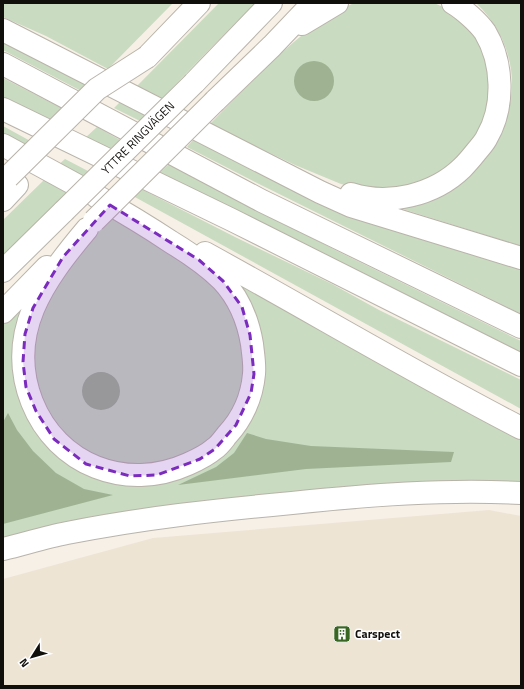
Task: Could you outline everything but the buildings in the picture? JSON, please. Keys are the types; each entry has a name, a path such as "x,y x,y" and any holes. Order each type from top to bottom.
{"highway":[{"path":"8,186 147,57 199,3"},
{"name":"YTTRE RINGVÄGEN","path":"3,272 194,83 271,3"},
{"path":"3,312 272,46 313,3"},
{"path":"272,46 307,21 337,3"},
{"path":"264,163 358,196 384,199 419,194 438,186 463,168 487,138 497,113 500,86 497,59 484,31 462,9 453,3"},
{"path":"3,30 320,192 351,206 521,258"},
{"path":"3,64 262,201 521,327"},
{"path":"3,109 225,217 521,365"},
{"path":"3,145 274,291 453,392 521,428"},
{"path":"90,225 63,257 47,281 33,308 25,334 23,362 26,387 36,411 44,425 54,439 68,452 86,464 105,471 130,476 157,475 200,459 215,449 236,425 251,393 254,374 254,360 250,335 242,307 223,281 199,260 97,197"},
{"path":"3,549 67,533 155,518 250,507 392,495 480,491 521,494"}],"highlighted area":[{"path":"110,205 199,260 223,281 242,307 250,335 254,374 251,393 236,425 215,449 200,459 157,475 130,476 86,464 54,439 36,411 26,387 23,362 25,334 33,308 63,257"}],"shaded area":[{"path":"489,510 521,516 521,686 3,686 3,579 153,538"}],"green space":[{"path":"3,3 173,3 108,69 46,36 3,17"},
{"path":"219,3 255,3 162,98 137,86"},
{"path":"354,3 434,3 452,11 469,27 481,45 492,84 483,128 452,165 430,179 396,189 355,187 341,184 295,165 210,124 277,57 313,27"},
{"path":"476,3 520,3 521,5 521,246 393,206 498,138 506,120 512,85 511,67 506,49 499,33 489,17"},
{"path":"3,39 92,86 85,93 3,50"},
{"path":"318,61 325,64 331,70 334,81 333,89 325,98 318,101 310,101 303,98 295,89 294,77 297,70 306,62"},
{"path":"3,78 67,111 53,124 3,97"},
{"path":"120,102 145,115 140,121 114,108"},
{"path":"3,126 34,143 28,148 3,135"},
{"path":"97,127 120,140 108,151 84,139"},
{"path":"193,140 242,164 521,268 521,314 187,147"},
{"path":"65,159 88,171 81,178 57,166"},
{"path":"169,164 335,250 521,341 521,360 155,177"},
{"path":"44,180 67,193 3,257 3,220"},
{"path":"141,189 332,284 379,310 521,380 521,409 133,196"},
{"path":"112,219 137,232 197,269 230,304 247,356 238,401 216,435 190,455 150,467 103,461 62,437 35,387 32,349 48,296 91,239"},
{"path":"222,271 521,436 521,487 3,540 3,322 33,290 18,331 61,458 182,476 257,397"},
{"path":"97,372 105,372 115,377 119,384 119,398 115,405 105,410 97,410 87,405 85,402 82,395 82,387 87,377 90,375"},
{"path":"8,413 17,430 33,451 56,473 84,489 113,495 3,524 3,422"},
{"path":"247,433 266,439 311,446 454,452 451,462 306,469 178,485 216,467 234,453"}],"place":[{"name":"Carspect","path":"342,634"}]}
